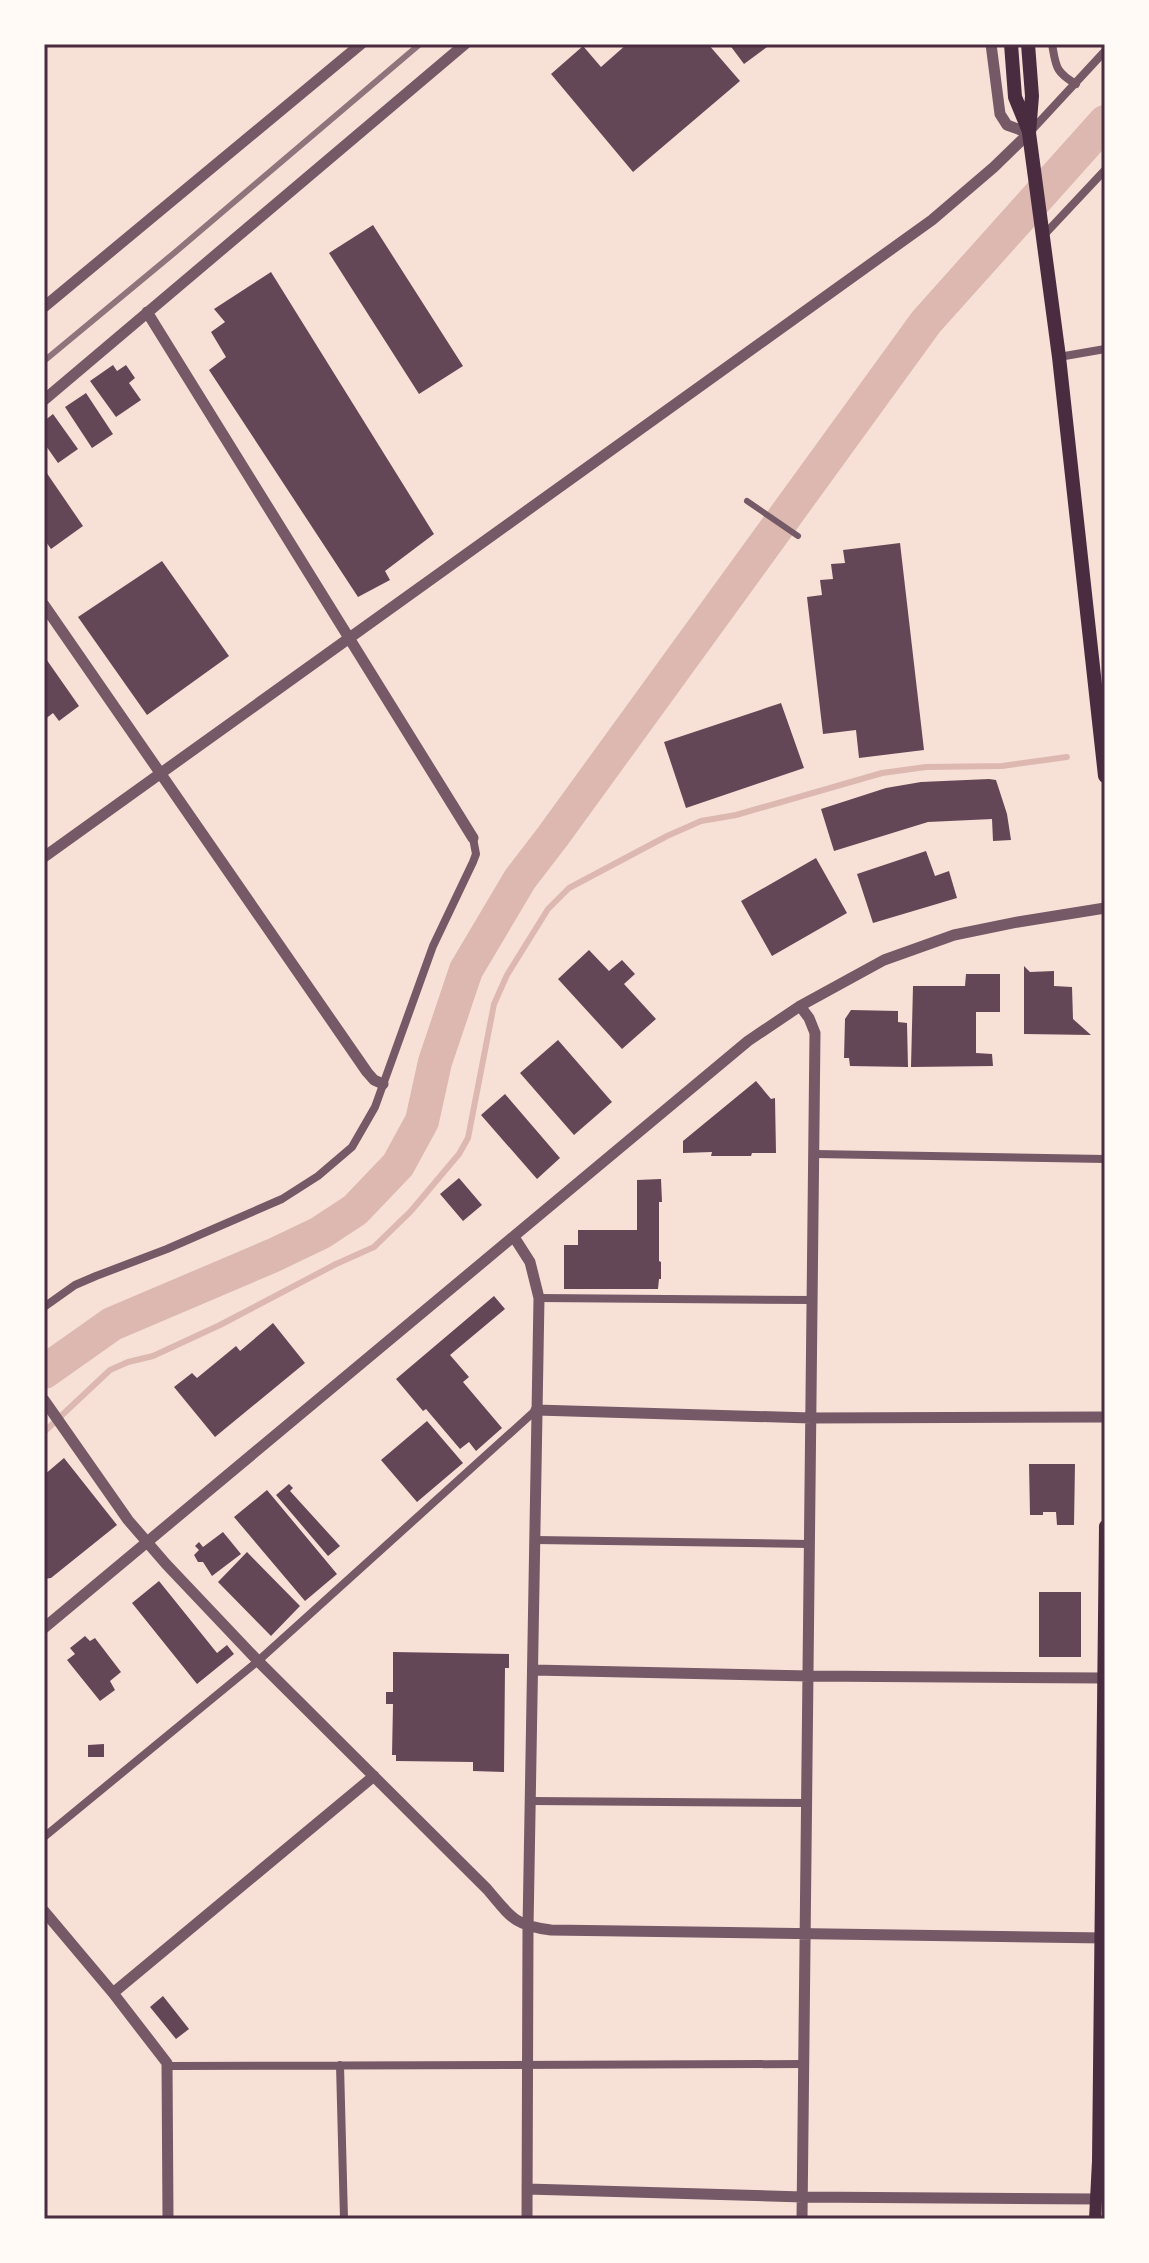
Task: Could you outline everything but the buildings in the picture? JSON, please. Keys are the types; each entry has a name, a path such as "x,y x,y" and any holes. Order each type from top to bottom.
{"main road":[{"path":"1011,44 1015,97 1029,133"},
{"path":"1028,44 1032,96 1029,133 1102,718 1105,776"},
{"path":"1095,2219 1103,1938 1105,1526"}],"street":[{"path":"44,307 361,44"},
{"path":"44,400 465,44"},
{"path":"991,44 1000,114 1007,125 1029,133"},
{"path":"1052,44 1057,69 1063,77 1076,84"},
{"path":"44,857 932,220 1029,133 1105,51"},
{"path":"1042,231 1105,170"},
{"path":"44,1307 75,1285 282,1199 303,1188 352,1147 375,1107 433,946 473,862 476,846 147,312"},
{"path":"1059,357 1105,349"},
{"path":"747,501 798,536"},
{"path":"44,605 367,1072 383,1084"},
{"path":"44,1628 748,1041 800,1006 884,960 954,935 1105,908"},
{"path":"800,1006 815,1033 802,2219"},
{"path":"815,1154 1105,1159"},
{"path":"514,1237 530,1262 539,1298 528,1928 527,2219"},
{"path":"539,1298 812,1300"},
{"path":"45,1402 146,1542 258,1661 487,1889 515,1921 528,1928 1103,1938"},
{"path":"44,1837 258,1661 536,1410 811,1418 1105,1417"},
{"path":"536,1540 809,1544"},
{"path":"533,1670 1104,1678"},
{"path":"113,1993 374,1776"},
{"path":"532,1801 807,1803"},
{"path":"44,1911 169,2066 803,2064"},
{"path":"167,2063 168,2219"},
{"path":"340,2065 344,2219"},
{"path":"527,2189 803,2197 1096,2199"}],"waterway":[{"path":"44,1372 112,1324 320,1233 355,1210 398,1165 422,1121 435,1062 466,970 520,879 926,322 1105,122"},
{"path":"44,1432 110,1370 153,1356 220,1325 374,1247 411,1211 459,1154 468,1138 494,1004 507,975 548,909 569,888 701,821 736,815 882,773 926,767 1002,766 1067,757"}],"railway":[{"path":"44,361 420,44"}]}
